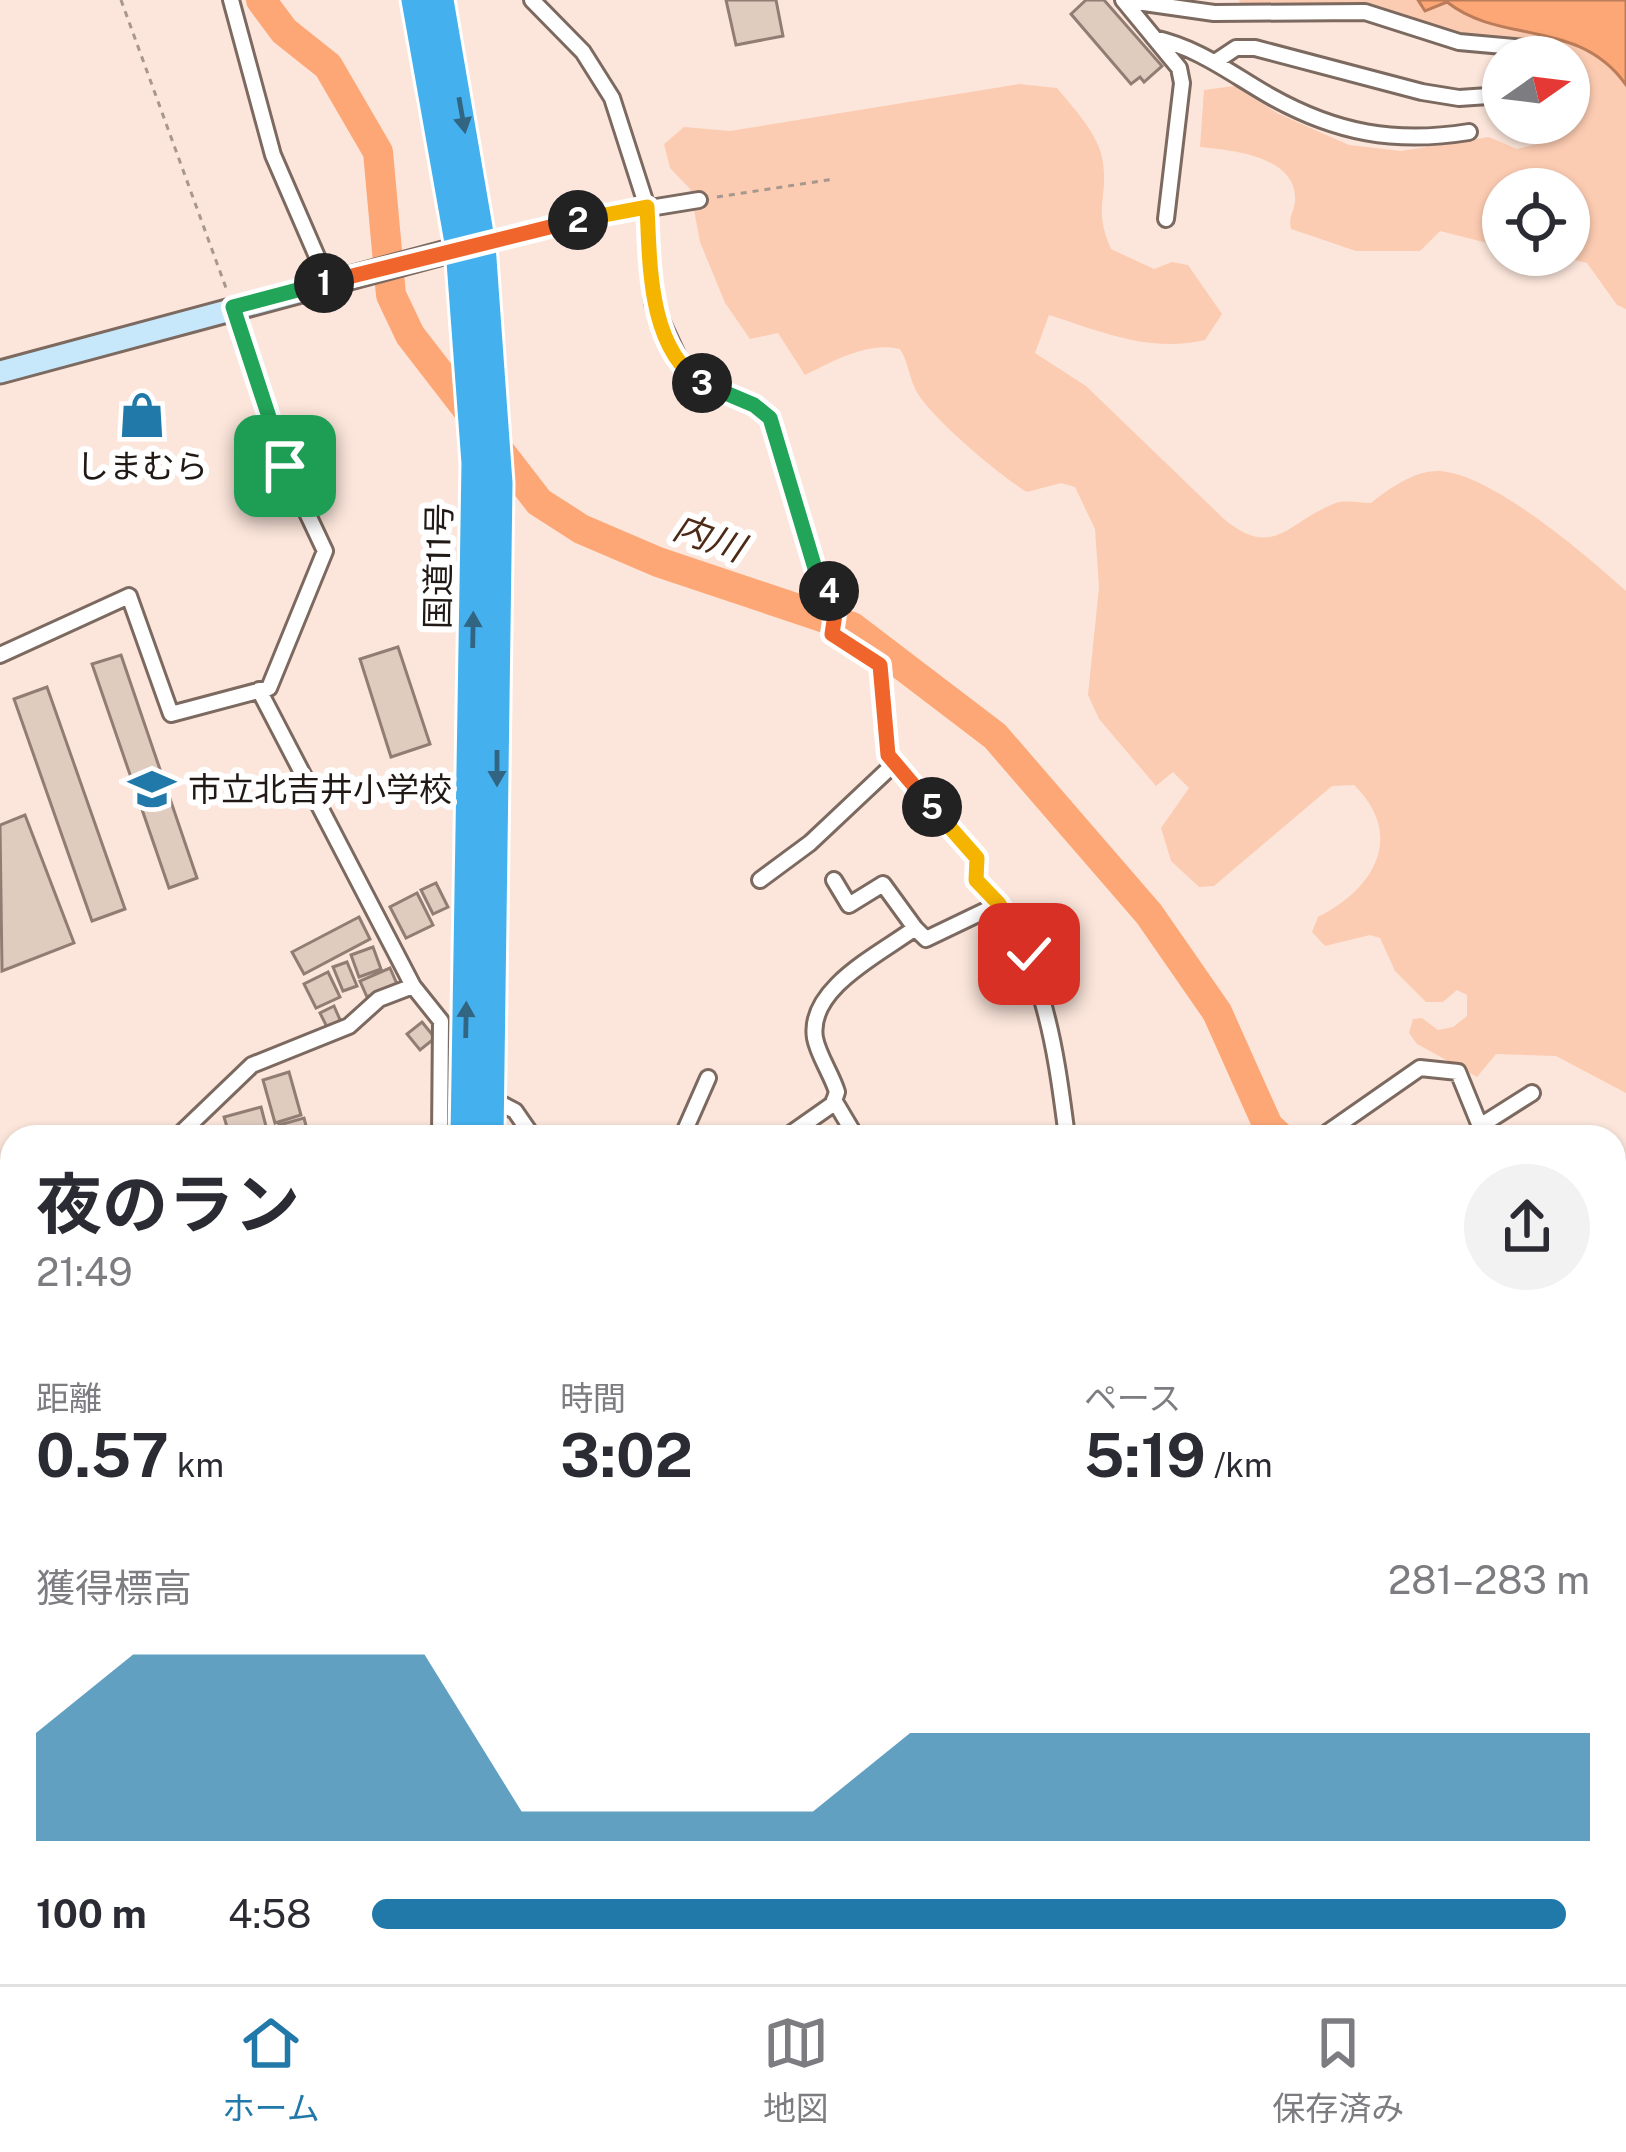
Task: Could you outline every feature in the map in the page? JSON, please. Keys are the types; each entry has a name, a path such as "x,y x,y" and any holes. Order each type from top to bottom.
{"highway":[{"name":"国道11号","path":"415,0 470,246 475,463 464,1125"},
{"name":"国道11号","path":"440,0 495,403 499,483 491,1125"}],"street":[{"path":"232,0 273,154 328,282"},
{"path":"532,0 556,20 599,74 625,132 647,207 653,303 686,372 719,393 754,405 770,418 817,575 837,601 832,634 880,665 888,755 977,858 976,880 999,904 1034,972 1056,1046 1066,1125"},
{"path":"1166,219 1182,83 1179,68 1123,0 1214,13 1365,12 1459,42 1482,44"},
{"path":"1154,38 1195,47 1274,98 1374,138 1417,140 1469,132"},
{"path":"1215,62 1236,49 1255,48 1422,92 1482,96"},
{"path":"0,372 402,261 647,207 699,200"},
{"path":"0,655 129,596 171,714 269,688 325,550 285,466 233,307"},
{"path":"260,690 412,986 441,1021 440,1125"},
{"path":"760,880 810,843 894,764"},
{"path":"834,880 849,905 883,884 926,940 999,904"},
{"path":"849,1125 835,1100 829,1066 815,1040 817,1012 830,993 916,928"},
{"path":"190,1125 252,1065 350,1026 379,999 412,986"},
{"path":"1338,1125 1420,1068 1458,1072 1480,1125"},
{"path":"687,1125 708,1078"},
{"path":"1482,1125 1532,1093"},
{"path":"492,1099 515,1111 525,1125"},
{"path":"802,1125 835,1100"}],"path":[{"path":"121,0 233,307"},
{"path":"699,200 834,179"}],"shaded area":[{"path":"1239,0 1418,0 1425,11 1447,2 1491,24 1544,36 1482,38 1373,6 1241,5"},
{"path":"1418,0 1626,0 1626,85 1590,53 1590,36 1542,36 1491,24 1447,2 1425,11"},
{"path":"1590,52 1626,85 1626,309 1617,305 1590,267 1590,168 1482,168 1482,242 1440,231 1420,251 1356,251 1291,229 1293,186 1274,165 1200,147 1204,90 1234,86 1279,114 1349,145 1401,151 1482,138 1482,144 1517,149 1590,144"},
{"path":"1019,84 1057,88 1092,133 1103,163 1102,214 1111,249 1154,269 1172,262 1188,265 1222,314 1205,340 1165,344 1126,339 1049,315 1035,353 1086,386 1224,519 1255,537 1268,537 1333,504 1371,503 1411,477 1438,471 1484,485 1510,500 1626,591 1626,1093 1556,1056 1496,1054 1477,1077 1417,1044 1409,1033 1413,1019 1422,1018 1438,1030 1453,1027 1467,1016 1467,995 1457,990 1443,1002 1426,1002 1395,971 1380,938 1370,935 1325,946 1312,932 1318,917 1355,892 1376,860 1378,823 1354,785 1332,786 1214,886 1199,887 1171,861 1161,828 1189,788 1173,772 1156,786 1099,719 1088,695 1099,587 1095,529 1075,487 1061,483 1027,492 1001,474 926,405 900,349 864,350 805,375 778,333 750,339 725,303 700,242 690,189 670,168 664,144 684,127 730,131"}],"building":[{"path":"726,0 776,0 783,36 736,45"},
{"path":"1086,0 1104,0 1162,66 1144,82 1140,77 1131,84 1071,14"},
{"path":"398,647 430,744 391,757 360,659"},
{"path":"121,655 197,878 169,888 92,664"},
{"path":"47,687 125,909 92,921 14,699"},
{"path":"25,815 74,943 2,971 0,825"},
{"path":"436,883 448,907 433,914 421,890"},
{"path":"417,893 433,925 406,938 390,907"},
{"path":"359,917 370,939 304,974 292,952"},
{"path":"373,947 381,969 359,977 351,955"},
{"path":"347,962 357,986 343,991 333,967"},
{"path":"390,968 397,984 367,997 360,981"},
{"path":"328,972 340,997 316,1008 304,984"},
{"path":"334,1006 341,1022 328,1029 320,1013"},
{"path":"422,1022 435,1038 420,1050 407,1034"},
{"path":"289,1072 301,1115 275,1123 263,1080"},
{"path":"261,1107 266,1125 226,1125 224,1117"},
{"path":"304,1118 306,1125 279,1125"}],"waterway":[{"name":"内川","path":"261,0 284,31 328,66 378,152 391,295 410,335 539,502 581,529 658,562 852,627 995,736 1149,914 1217,1012 1268,1125"}],"place":[{"name":"しまむら","path":"142,415"},
{"name":"市立北吉井小学校","path":"152,789"}],"route":[{"path":"285,466 233,307 402,261 647,207 653,303 686,372 719,393 754,405 770,418 817,575 837,601 832,634 880,665 888,755 977,858 976,880 999,904 1029,954"}]}
